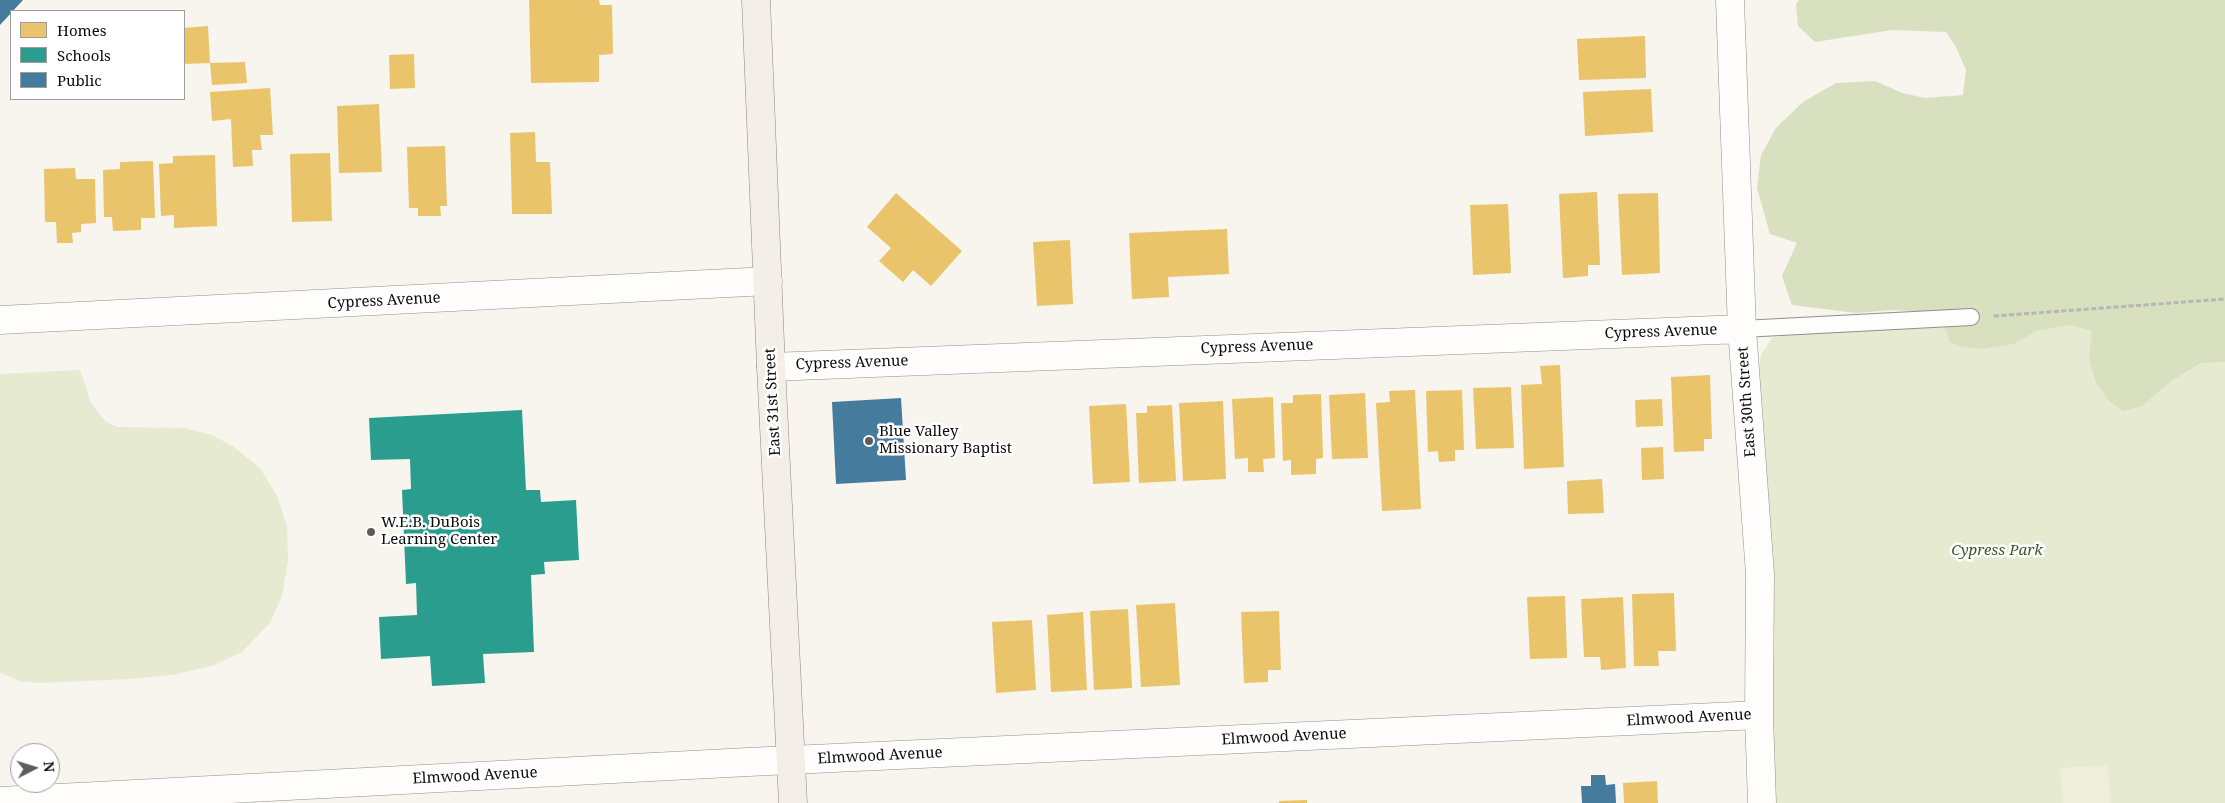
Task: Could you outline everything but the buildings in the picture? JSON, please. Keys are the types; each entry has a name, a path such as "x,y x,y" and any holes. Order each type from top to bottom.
{"main road":[{"name":"East 31st Street","path":"756,0 771,367 793,803"}],"street":[{"name":"East 30th Street","path":"1730,0 1742,329 1760,574 1759,715 1762,803"},
{"name":"Cypress Avenue","path":"0,320 768,281"},
{"name":"Cypress Avenue","path":"771,367 1742,329"},
{"name":"Elmwood Avenue","path":"0,801 792,760 1759,715"}],"lane":[{"path":"1742,329 1971,317"}],"path":[{"path":"1971,317 2225,299"}],"green space":[{"path":"1799,0 2225,0 2225,362 2200,363 2170,382 2142,406 2123,411 2109,401 2095,380 2089,358 2092,331 2072,325 2038,330 2016,343 1983,349 1963,347 1950,342 1938,312 1891,310 1856,313 1792,305 1782,276 1797,243 1770,234 1757,188 1761,155 1776,128 1803,102 1836,83 1875,81 1902,93 1925,98 1963,95 1966,70 1956,47 1946,32 1892,30 1815,42 1798,26 1796,4"},
{"name":"Cypress Park","path":"2225,312 2225,803 1774,803 1757,380 1761,355 1772,338 1783,335"},
{"path":"80,370 91,403 105,421 117,427 184,428 212,435 234,447 260,468 277,496 287,526 288,560 282,596 270,623 242,652 212,666 172,675 128,679 41,683 19,681 0,672 0,374"},
{"path":"2108,765 2111,803 2063,803 2060,768"}],"place":[{"name":"Blue Valley Missionary Baptist","path":"869,441"},
{"name":"W.E.B. DuBois Learning Center","path":"371,532"}]}
